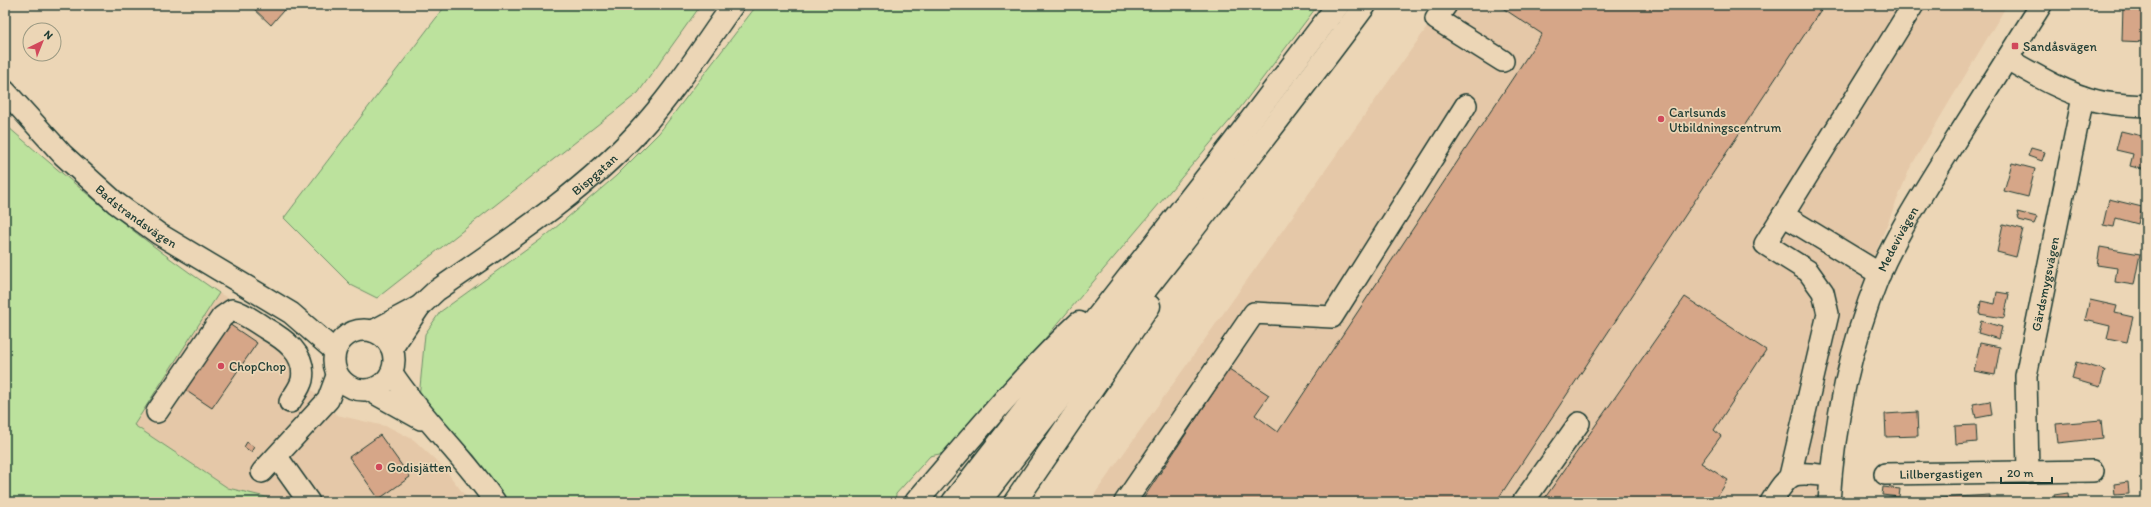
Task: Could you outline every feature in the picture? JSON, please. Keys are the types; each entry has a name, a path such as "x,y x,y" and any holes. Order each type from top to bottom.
{"highway":[{"path":"953,502 1130,276 1338,5"},
{"path":"979,502 1065,391 1248,161 1365,5"},
{"path":"1015,502 1248,161"},
{"path":"916,502 995,410 1054,347 1130,276"}],"street":[{"name":"Bispgatan","path":"392,348 420,306 436,291 572,194 609,161 639,131 666,98 732,5"},
{"path":"1771,502 1783,483 1790,476 1828,314 1822,292 1808,271 1765,244 1913,5"},
{"name":"Medevivägen","path":"1829,502 1837,422 1844,384 1860,326 1880,274 1914,208 2041,5"},
{"path":"1441,12 1503,61"},
{"path":"2007,59 2054,84 2083,97 2118,105 2146,106"},
{"name":"Badstrandsvägen","path":"5,91 62,155 116,203 159,234 291,313 335,350"},
{"name":"Gärdsmygsvägen","path":"2028,472 2026,376 2083,97"},
{"path":"1125,502 1254,313 1332,317 1466,105"},
{"path":"1783,215 1880,274"},
{"name":"Bispgatan","path":"364,331 420,306"},
{"path":"158,412 222,316 232,310 239,312 277,335 290,345 297,354 302,370 302,380 290,402"},
{"name":"Badstrandsvägen","path":"291,313 336,328 364,331"},
{"path":"262,472 328,400 353,385 382,384 392,373 394,365 392,348 381,335 364,331 346,335 339,342 333,359 353,385 433,426"},
{"path":"392,373 433,426 463,458 495,502"},
{"path":"1523,502 1579,423"},
{"path":"277,457 310,502"},
{"name":"Lillbergastigen","path":"1885,474 2093,472"},
{"path":"1790,476 1802,474 1831,476"}],"shaded area":[{"path":"1443,5 2007,5 1910,168 1856,304 1824,430 1819,474 1819,502 1089,502"},
{"path":"219,293 266,320 303,348 311,389 337,415 389,427 414,440 443,467 470,502 273,502 270,498 228,488 134,425"}],"green space":[{"path":"446,5 701,5 638,93 377,298 351,285 284,218"},
{"path":"757,5 1318,5 1237,112 949,452 930,456 896,494 895,502 508,502 474,455 419,398 425,334 440,312 547,235 616,176 659,133"},
{"path":"5,123 111,213 191,274 219,293 134,425 228,488 270,498 273,502 5,502"}],"building":[{"path":"250,5 288,5 271,25"},
{"path":"1498,5 1824,5 1496,502 1141,502 1229,369 1269,395 1255,415 1278,432 1542,34"},
{"path":"2123,5 2146,5 2146,42 2122,41"},
{"path":"2121,131 2146,137 2146,170 2130,166 2133,154 2116,150"},
{"path":"2031,148 2045,152 2042,161 2028,156"},
{"path":"2012,163 2035,169 2028,197 2004,191"},
{"path":"2109,199 2142,207 2138,224 2116,218 2114,227 2103,225"},
{"path":"2017,212 2037,217 2034,224 2019,220"},
{"path":"2003,224 2023,229 2016,257 1997,252"},
{"path":"2100,247 2140,254 2134,285 2115,282 2117,268 2097,265"},
{"path":"1997,292 2009,294 2004,318 1979,314 1981,301 1995,304"},
{"path":"1685,297 1766,350 1714,430 1721,436 1701,463 1728,480 1714,502 1542,502"},
{"path":"2090,300 2117,306 2115,313 2133,317 2127,342 2107,338 2110,326 2085,320"},
{"path":"1981,321 2002,327 1999,339 1978,333"},
{"name":"ChopChop","path":"229,324 257,343 212,408 185,390"},
{"path":"1980,343 2000,347 1995,375 1974,371"},
{"path":"2076,362 2105,370 2100,387 2072,379"},
{"path":"1990,401 1992,415 1976,418 1973,404"},
{"path":"1917,412 1918,436 1886,437 1885,414"},
{"path":"2101,420 2103,438 2058,443 2056,424"},
{"path":"1976,425 1977,442 1956,444 1955,426"},
{"name":"Godisjätten","path":"380,435 410,477 379,499 349,457"},
{"path":"247,442 254,447 251,452 244,447"},
{"path":"2128,482 2129,494 2115,495 2114,484"},
{"path":"1883,487 1900,489 1899,497 1882,495"},
{"path":"2068,493 2069,502 2055,502 2054,495"},
{"path":"1990,495 1990,502 1940,502 1940,498"}],"place":[{"name":"Sandåsvägen","path":"2015,46"},
{"name":"Carlsunds Utbildningscentrum","path":"1661,119"},
{"name":"ChopChop","path":"221,366"},
{"name":"Godisjätten","path":"379,467"}]}
